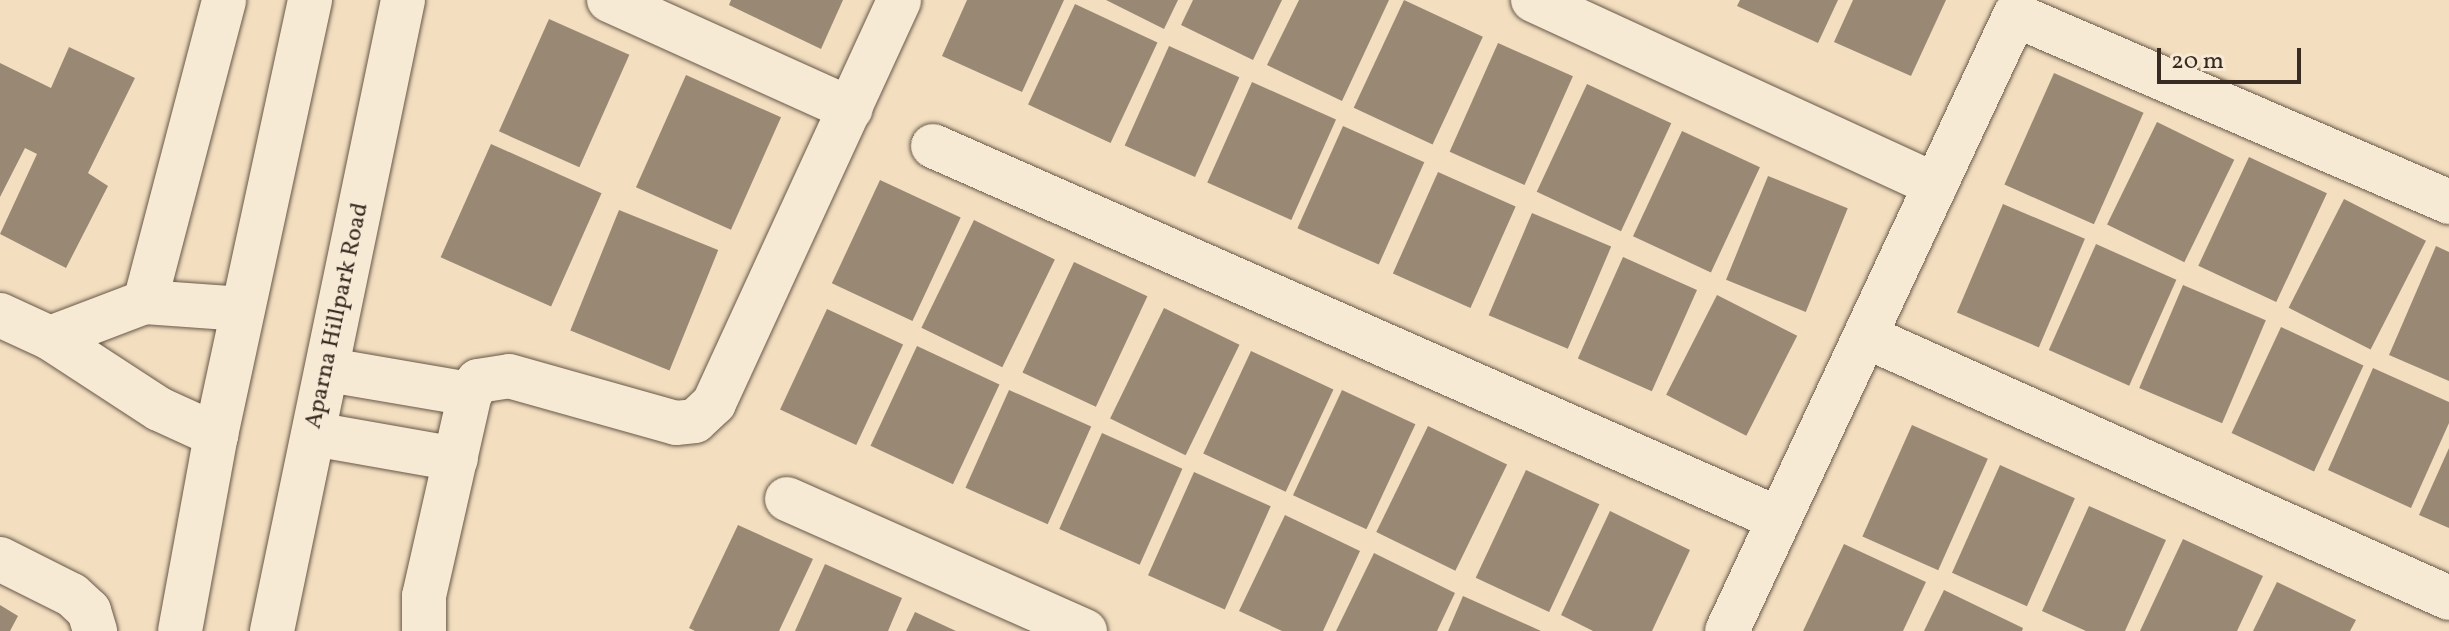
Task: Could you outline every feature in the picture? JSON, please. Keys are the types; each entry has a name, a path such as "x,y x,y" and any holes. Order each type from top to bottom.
{"street":[{"path":"145,302 224,0"},
{"path":"180,631 216,435 310,0"},
{"name":"Aparna Hillpark Road","path":"272,631 329,370 403,0"},
{"path":"609,0 850,109"},
{"path":"424,631 424,596 470,394 478,381 509,376 676,423 695,421 714,403 899,0"},
{"path":"1533,0 1936,185"},
{"path":"1727,631 2015,15 2449,202"},
{"path":"933,146 1779,519"},
{"path":"50,338 145,302 243,309"},
{"path":"0,315 50,338 159,409 216,435"},
{"path":"1865,336 2449,598"},
{"path":"329,370 470,394"},
{"path":"314,434 456,459"},
{"path":"787,499 1085,631"},
{"path":"0,559 72,595 89,611 95,631"}],"building":[{"path":"731,0 843,0 821,49 729,5"},
{"path":"967,0 1064,0 1022,92 942,56"},
{"path":"1106,0 1178,0 1164,29"},
{"path":"1193,0 1282,0 1253,60 1181,25"},
{"path":"1299,0 1389,0 1342,101 1267,65"},
{"path":"1404,0 1483,37 1433,145 1354,108"},
{"path":"1740,0 1838,0 1818,43 1737,6"},
{"path":"1853,0 1946,0 1911,76 1834,42"},
{"path":"1075,4 1157,42 1111,143 1028,105"},
{"path":"549,19 629,55 579,167 499,131"},
{"path":"1498,43 1573,76 1525,185 1450,152"},
{"path":"1169,46 1239,77 1195,177 1125,146"},
{"path":"69,47 135,78 88,173 108,186 66,268 0,234 37,154 25,148 0,197 0,63 51,88"},
{"path":"2054,73 2144,113 2094,224 2004,184"},
{"path":"686,75 781,117 731,230 636,187"},
{"path":"1252,82 1336,119 1291,220 1207,182"},
{"path":"1587,84 1671,123 1621,231 1537,192"},
{"path":"2157,122 2234,160 2184,262 2107,224"},
{"path":"1343,126 1424,162 1379,265 1297,228"},
{"path":"1682,131 1760,167 1711,272 1633,236"},
{"path":"491,144 602,193 551,306 441,257"},
{"path":"2249,157 2327,193 2276,302 2198,266"},
{"path":"1438,172 1516,207 1471,308 1393,273"},
{"path":"1768,176 1848,208 1806,312 1726,280"},
{"path":"880,180 961,218 912,321 832,283"},
{"path":"2344,199 2426,241 2371,349 2289,308"},
{"path":"2003,204 2085,239 2039,347 1957,313"},
{"path":"619,210 718,250 670,371 570,331"},
{"path":"1532,213 1611,247 1568,349 1489,315"},
{"path":"974,220 1055,259 1002,367 921,328"},
{"path":"2096,244 2176,280 2129,386 2049,350"},
{"path":"2436,246 2449,252 2449,381 2389,355"},
{"path":"1623,257 1697,290 1652,391 1578,358"},
{"path":"1074,262 1147,296 1096,407 1022,373"},
{"path":"2183,285 2266,320 2222,423 2139,388"},
{"path":"1717,295 1797,336 1746,436 1666,395"},
{"path":"1164,308 1239,345 1186,455 1110,419"},
{"path":"827,309 903,344 856,445 780,410"},
{"path":"2281,327 2363,365 2314,471 2232,433"},
{"path":"917,346 999,384 953,484 871,446"},
{"path":"1251,351 1333,389 1286,492 1203,453"},
{"path":"2373,368 2449,402 2449,423 2411,508 2328,470"},
{"path":"1009,390 1091,427 1048,524 965,488"},
{"path":"1342,390 1415,424 1366,529 1293,495"},
{"path":"1912,425 1988,459 1938,570 1862,536"},
{"path":"1428,426 1507,465 1455,571 1376,532"},
{"path":"1102,433 1182,469 1140,565 1059,529"},
{"path":"2449,448 2449,528 2419,515"},
{"path":"2000,465 2075,498 2027,606 1952,573"},
{"path":"1526,470 1599,504 1549,612 1476,578"},
{"path":"1194,472 1271,506 1225,609 1148,575"},
{"path":"2089,506 2166,540 2125,631 2086,631 2042,611"},
{"path":"1610,511 1690,550 1652,631 1593,631 1561,615"},
{"path":"1285,515 1360,551 1323,631 1282,631 1239,611"},
{"path":"738,525 813,559 779,631 695,631 689,628"},
{"path":"2183,539 2263,576 2237,631 2140,631"},
{"path":"1844,544 1926,582 1903,631 1803,631"},
{"path":"1374,553 1455,593 1437,631 1336,631"},
{"path":"825,564 902,598 888,631 795,631"},
{"path":"2277,582 2356,620 2350,631 2253,631"},
{"path":"1944,590 2023,628 2022,631 1924,631"},
{"path":"1463,596 1541,631 1448,631"},
{"path":"0,605 18,616 10,631 0,631"},
{"path":"915,612 956,631 906,631"}]}
